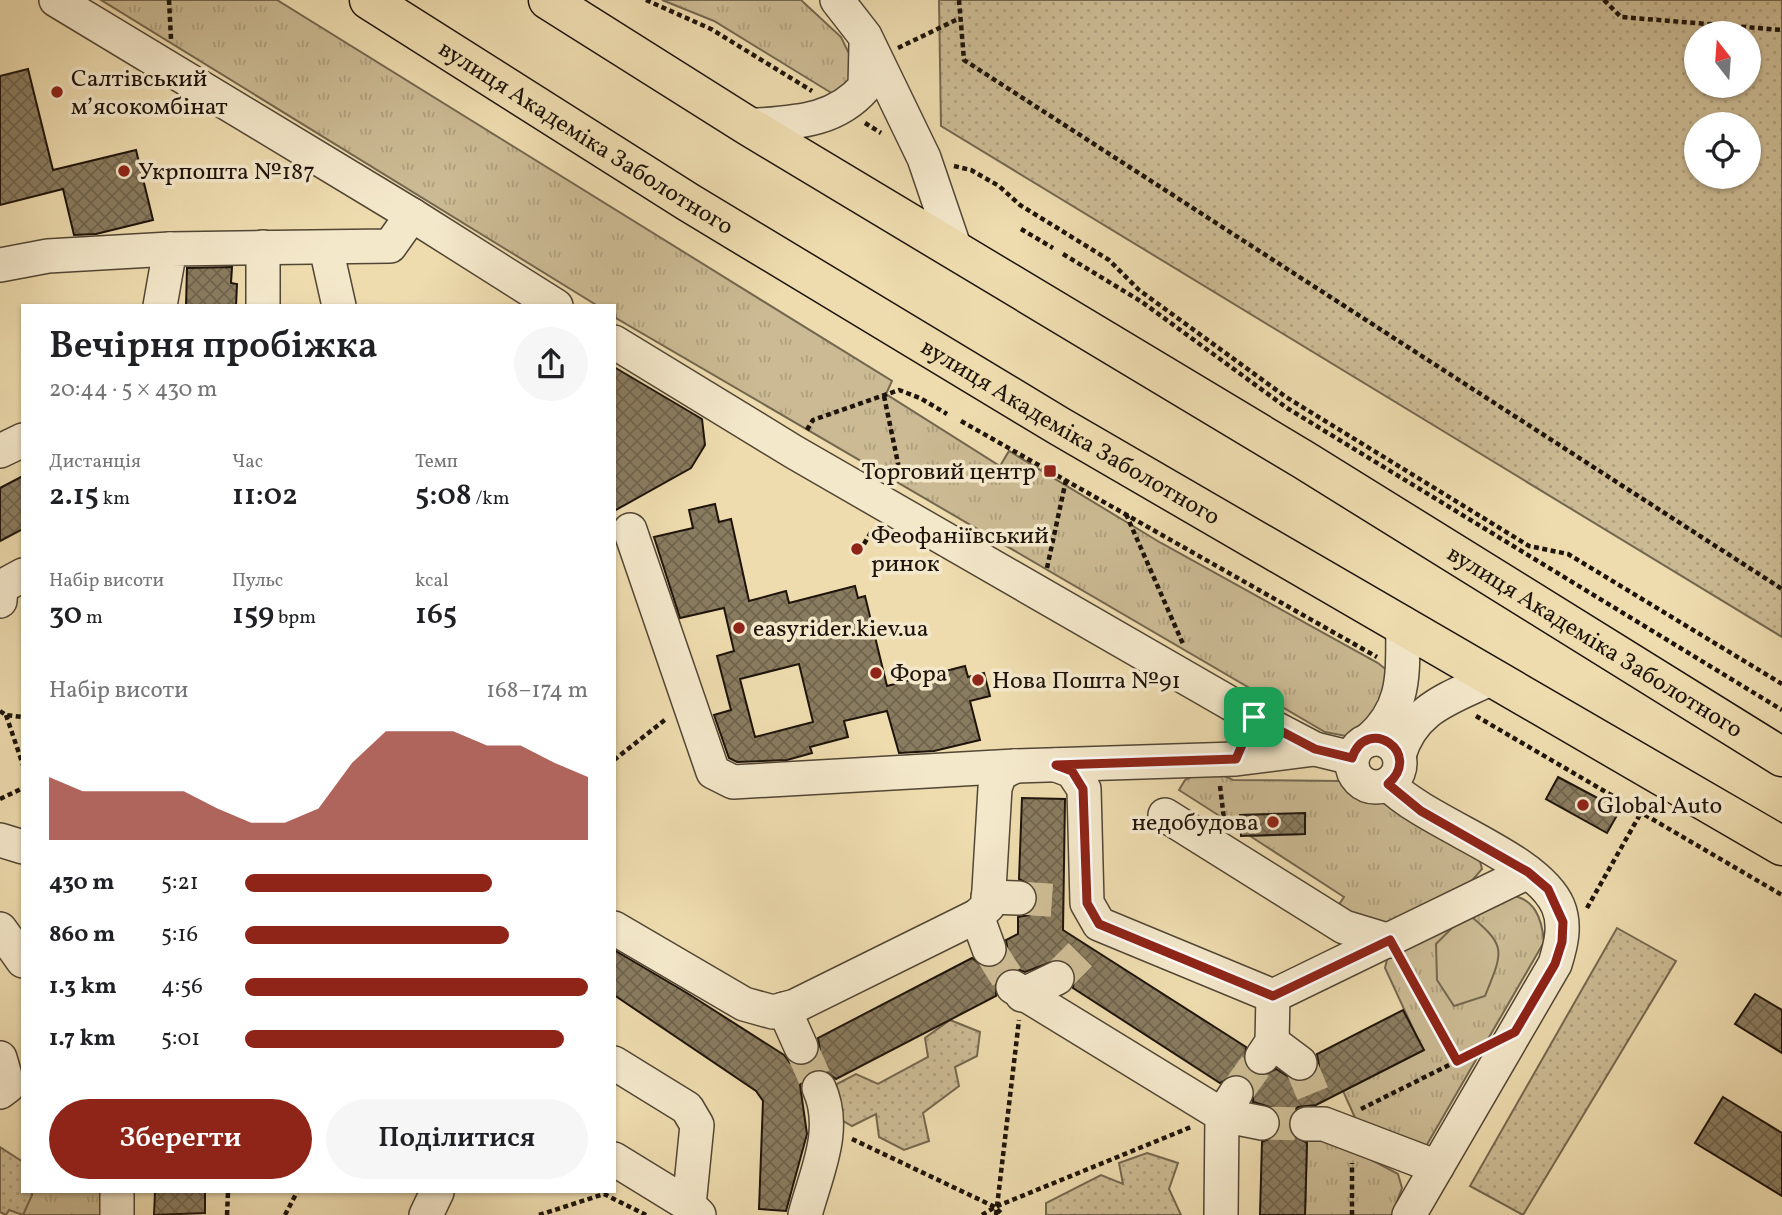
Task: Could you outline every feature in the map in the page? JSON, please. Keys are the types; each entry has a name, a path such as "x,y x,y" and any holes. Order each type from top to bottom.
{"highway":[{"name":"вулиця Академіка Заболотного","path":"369,0 688,202 1047,419 1403,623 1782,846"},
{"name":"вулиця Академіка Заболотного","path":"548,0 748,126 1304,460 1782,757"}],"street":[{"path":"56,0 412,215 553,304"},
{"path":"837,0 870,47 924,158 957,252"},
{"path":"748,126 808,121 841,109 865,87 870,47"},
{"path":"0,265 48,256 170,249 390,246 412,215"},
{"path":"263,247 263,304"},
{"path":"326,248 340,304"},
{"path":"160,304 170,249"},
{"path":"616,343 794,452 1046,599 1315,749"},
{"path":"0,451 21,441"},
{"path":"620,525 713,772 733,782 1016,766 1226,759 1315,749 1360,749 1389,742 1393,770 1421,811 1528,872 1548,889 1563,922 1562,942 1555,964 1409,1215"},
{"path":"0,601 1,587 21,576"},
{"path":"1403,623 1402,681 1397,704 1391,719 1360,749 1354,774 1365,785 1380,787 1393,770 1412,724 1424,711 1494,677"},
{"path":"1226,759 1254,717"},
{"path":"1056,765 1072,771 1083,789 1075,900 1099,924 1098,936 1273,996 1528,872"},
{"path":"989,949 995,904 995,788 1000,774 1016,766"},
{"path":"1165,815 1344,927 1390,940"},
{"path":"0,840 21,846"},
{"path":"616,929 744,1004 773,1012 784,1009 995,904"},
{"path":"0,929 21,958"},
{"path":"1018,991 1057,978"},
{"path":"1018,991 1262,1123"},
{"path":"1273,996 1267,1050 1300,1063"},
{"path":"784,1009 800,1047"},
{"path":"0,1058 8,1086 0,1093"},
{"path":"616,1064 687,1108 694,1117 697,1125 694,1210"},
{"path":"805,1215 828,1131 827,1107 819,1088"},
{"path":"1221,1215 1229,1104"},
{"path":"1326,1122 1437,1167"},
{"path":"616,1160 694,1210"},
{"path":"117,1193 117,1215"},
{"path":"426,1215 437,1193"}],"path":[{"path":"636,3 646,0 711,29 938,167 956,166 971,170 999,186 1020,205 1110,260 1139,290 1286,397 1529,546 1568,554 1782,684"},
{"path":"959,0 964,60 1782,589"},
{"path":"1604,0 1621,18 1782,30"},
{"path":"870,47 960,18"},
{"path":"1021,229 1053,248"},
{"path":"1063,254 1142,302 1287,408 1782,710"},
{"path":"794,452 813,420 899,390 920,398 947,414"},
{"path":"961,421 990,438"},
{"path":"1046,599 1047,564 1066,480"},
{"path":"1126,514 1203,688"},
{"path":"616,758 688,702"},
{"path":"0,710 6,715 21,759"},
{"path":"6,715 21,717"},
{"path":"1226,759 1228,855"},
{"path":"0,799 21,789"},
{"path":"1582,917 1642,811"},
{"path":"1390,940 1457,1061"},
{"path":"996,1215 1018,991"},
{"path":"1352,1215 1326,1122 1515,1032"},
{"path":"982,1215 1229,1104"},
{"path":"828,1131 995,1207 1003,1215"},
{"path":"227,1215 228,1193"},
{"path":"285,1215 296,1193"},
{"path":"539,1215 604,1194 646,1215"}],"green space":[{"path":"101,0 277,0 892,381 886,394 1000,466 1009,451 1161,543 1378,663 1389,672 1393,686 1362,734 1346,736 1325,732 616,318 616,304 595,304"},
{"path":"662,0 801,0 841,37 857,70 838,97 714,21"},
{"path":"939,0 1782,0 1782,637 941,126"},
{"path":"1207,768 1233,780 1342,781 1470,849 1479,857 1482,869 1470,883 1373,929 1336,909 1344,897 1250,836 1305,834 1305,814 1240,815 1240,829 1179,790 1185,780"},
{"path":"1508,895 1525,900 1531,905 1539,918 1544,942 1421,1155 1356,1120 1343,1091 1423,1050 1385,968 1389,951"},
{"path":"1467,913 1495,941 1498,958 1485,996 1454,1006 1437,980 1436,944"},
{"path":"1617,928 1676,961 1523,1215 1470,1186"},
{"path":"950,1020 980,1032 977,1056 955,1067 959,1086 923,1113 929,1141 904,1150 879,1137 876,1114 852,1126 831,1114 837,1084 856,1074 878,1084 928,1057 925,1038"},
{"path":"1327,1136 1398,1174 1402,1188 1392,1215 1305,1215 1307,1138"},
{"path":"0,1147 21,1161 21,1193 32,1195 23,1215 9,1210 6,1215 0,1212"},
{"path":"1147,1153 1178,1163 1169,1189 1181,1215 1046,1215 1046,1203 1101,1175 1123,1184 1119,1163"},
{"path":"32,1193 106,1193 106,1215 23,1215"}],"building":[{"path":"28,69 53,170 136,150 153,220 96,234 74,235 63,189 0,205 0,76"},
{"path":"232,267 231,283 237,284 236,304 186,304 187,268"},
{"path":"616,368 702,419 705,445 691,468 616,510"},
{"path":"21,477 21,530 0,541 0,488"},
{"path":"715,504 719,522 731,519 749,601 786,591 789,603 855,586 858,598 865,596 887,686 965,666 968,677 984,673 990,696 970,701 980,740 934,751 899,753 887,711 844,721 848,737 810,747 812,753 787,760 737,762 729,758 714,715 731,710 717,656 734,651 724,608 680,618 654,537 693,528 689,510","holes":["799,664 813,722 755,737 740,679"]},
{"name":"Global Auto","path":"1558,777 1620,810 1607,833 1546,799"},
{"path":"1022,798 1065,799 1063,930 1246,1047 1245,1065 1252,1073 1261,1076 1276,1069 1297,1082 1307,1081 1315,1075 1319,1066 1317,1054 1403,1010 1424,1050 1316,1105 1298,1107 1290,1115 1288,1125 1291,1134 1307,1143 1305,1215 1260,1215 1262,1142 1277,1135 1280,1117 1274,1108 1253,1102 1253,1085 1247,1077 1236,1074 1220,1083 1073,988 1075,970 1059,959 1025,972 1014,968 1004,970 996,978 996,996 836,1079 822,1069 805,1075 800,1085 807,1134 786,1211 759,1209 763,1101 756,1091 616,996 616,951 784,1055 790,1063 800,1066 809,1064 820,1050 818,1038 972,958 986,968 996,967 1004,961 1008,952 1006,940 1018,934 1018,917 1029,915 1038,899 1036,888 1019,879"},
{"name":"недобудова","path":"1305,813 1305,834 1241,836 1240,815"},
{"path":"1755,994 1782,1010 1782,1053 1735,1024"},
{"path":"1723,1097 1782,1133 1782,1196 1695,1143"},
{"path":"155,1193 205,1193 205,1213 154,1215"}],"tunnel":[{"path":"1019,898 1063,901"},
{"path":"1057,978 1089,946"},
{"path":"989,949 1013,987"},
{"path":"801,1047 819,1088"},
{"path":"1236,1093 1262,1057"},
{"path":"1300,1063 1317,1104"},
{"path":"1262,1123 1307,1124"}],"place":[{"name":"Салтівський мʼясокомбінат","path":"57,92"},
{"name":"Укрпошта №187","path":"124,171"},
{"name":"Торговий центр","path":"1050,471"},
{"name":"Феофаніївський ринок","path":"857,549"},
{"name":"easyrider.kiev.ua","path":"739,628"},
{"name":"Фора","path":"876,673"},
{"name":"Нова Пошта №91","path":"978,680"},
{"name":"Global Auto","path":"1583,805"},
{"name":"недобудова","path":"1273,822"}],"route":[{"path":"1254,717 1315,749 1352,758 1354,751 1365,741 1373,738 1389,742 1399,755 1399,771 1388,784 1397,793 1421,811 1528,872 1548,889 1563,922 1562,942 1555,964 1515,1032 1457,1061 1390,940 1273,996 1099,924 1087,903 1083,789 1072,771 1056,765 1236,759 1254,717"}]}
